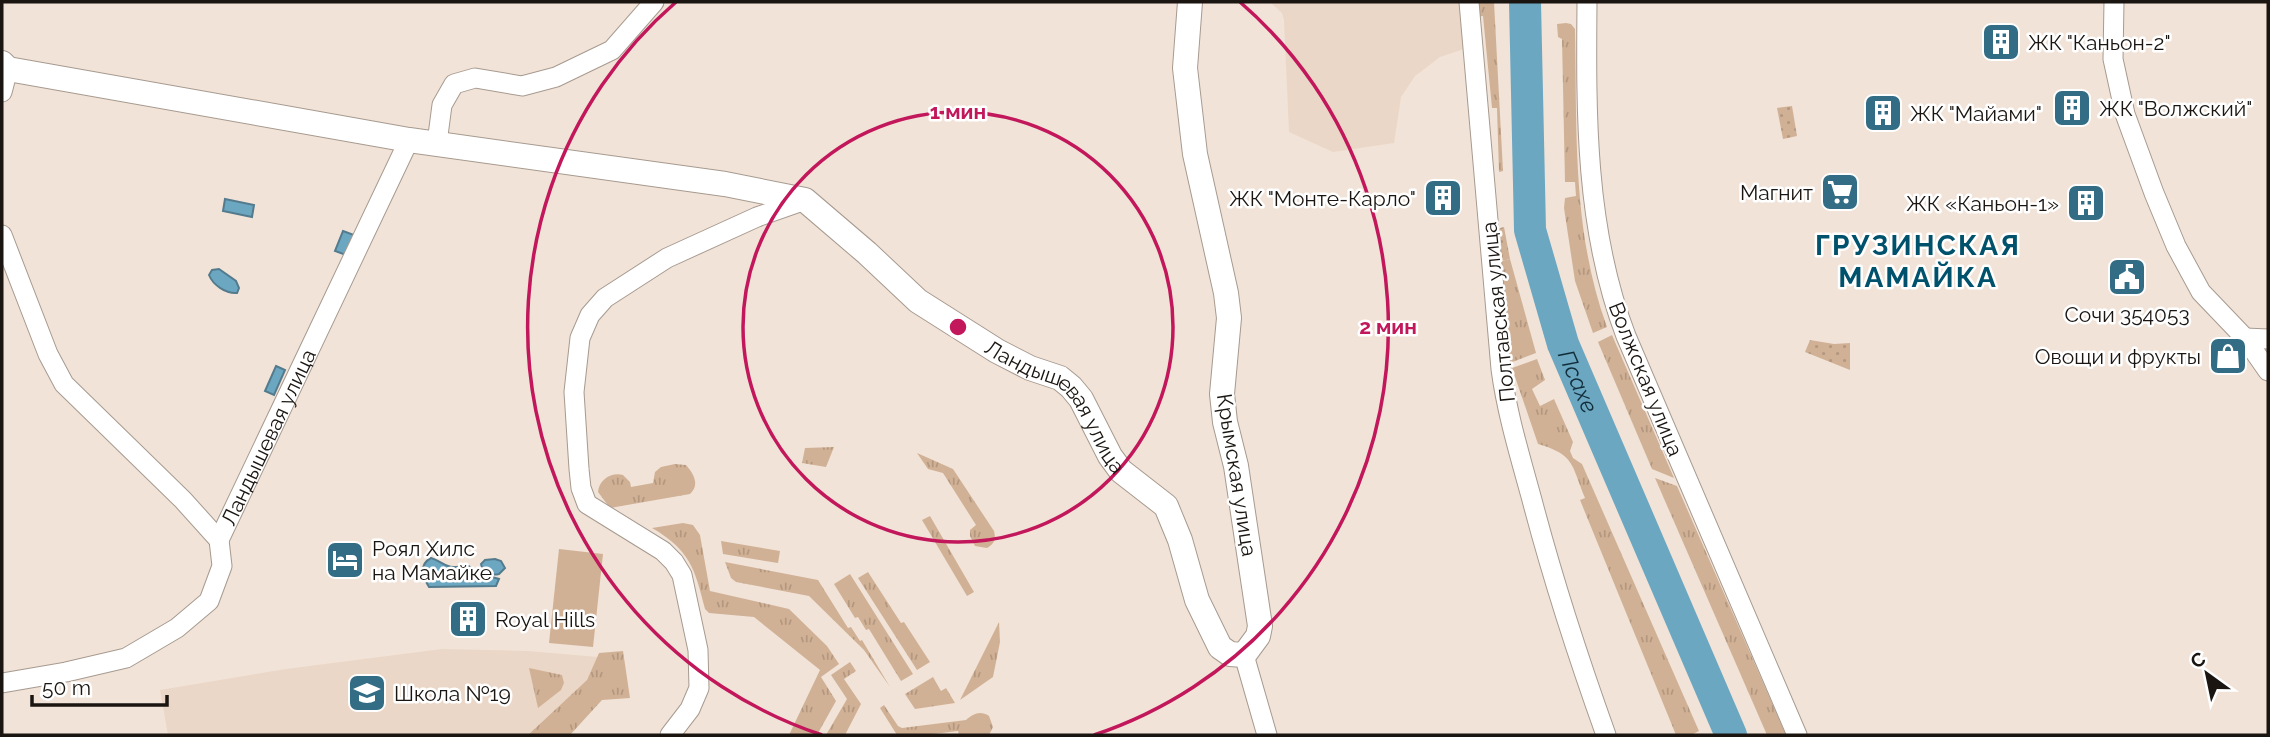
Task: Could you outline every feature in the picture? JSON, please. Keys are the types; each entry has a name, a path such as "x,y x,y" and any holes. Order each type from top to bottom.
{"street":[{"path":"437,143 442,105 454,85 475,78 522,86 556,77 612,50 654,2"},
{"name":"Крымская улица","path":"1190,2 1185,68 1195,154 1226,293 1229,317 1222,394 1225,422 1236,466 1260,626 1258,636 1244,655"},
{"name":"Полтавская улица","path":"1469,2 1506,402 1549,565 1606,735"},
{"name":"Волжская улица","path":"1587,2 1586,82 1590,174 1596,222 1612,293 1626,336 1797,735"},
{"path":"2114,2 2113,59 2125,114 2176,246 2201,292 2245,338 2268,371"},
{"name":"Ландышевая улица","path":"4,75 409,140 725,184 805,200 918,300 998,351 1030,368 1060,378 1071,387 1081,399 1110,456 1121,471 1166,506 1180,540 1197,600 1220,647 1230,654 1244,655"},
{"name":"Ландышевая улица","path":"2,235 48,354 64,384 183,500 219,540 409,140"},
{"path":"670,735 690,709 699,688 698,650 682,575 663,551 587,504 581,488 574,392 580,338 590,315 605,299 667,258 757,217 805,200"},
{"path":"2245,338 2268,339"},
{"path":"2,683 66,672 126,657 177,628 209,601 222,566 219,540"},
{"path":"1244,655 1267,735"}],"shaded area":[{"path":"1270,2 1462,2 1464,49 1440,57 1415,76 1401,97 1394,143 1333,152 1289,132 1284,20 1282,13"},
{"name":"Школа №19","path":"442,649 528,651 598,657 587,680 528,735 168,735 160,690 286,669"}],"green space":[{"path":"1473,2 1494,2 1503,171 1499,172 1497,108 1492,108 1483,16 1476,17"},
{"path":"1566,23 1575,29 1577,142 1582,217 1596,291 1607,327 1593,333 1575,281 1564,208 1565,198 1576,196 1575,182 1565,182 1562,39 1558,37 1557,24"},
{"path":"1792,106 1797,136 1783,139 1777,108"},
{"path":"1504,227 1510,259 1497,262 1493,230"},
{"path":"1510,259 1536,353 1510,363 1497,262"},
{"path":"1612,335 1674,478 1652,469 1598,342"},
{"path":"1810,340 1834,344 1850,343 1850,370 1805,352"},
{"path":"1537,359 1545,380 1532,389 1540,406 1554,399 1573,442 1570,451 1573,458 1582,464 1699,731 1691,735 1676,735 1580,500 1585,498 1574,469 1559,452 1538,444 1512,368"},
{"path":"834,447 826,467 802,463 805,448"},
{"path":"917,453 953,469 994,531 994,541 990,546 975,546 970,530 976,525 943,473 928,469"},
{"path":"686,465 693,476 695,487 690,494 610,508 598,492 603,481 610,476 623,475 631,487 653,483 655,472 661,467"},
{"path":"1655,478 1677,486 1786,735 1767,735"},
{"path":"930,516 974,592 967,596 922,520"},
{"path":"683,523 693,525 700,535 710,591 789,609 827,646 839,664 821,677 836,701 817,735 789,735 820,670 754,617 709,613 705,609 689,562 675,544 652,528"},
{"path":"721,541 780,551 778,563 723,554"},
{"path":"559,549 603,554 593,647 549,643"},
{"path":"725,562 818,580 848,628 851,627 860,641 862,640 890,687 864,650 809,596 736,582 731,578"},
{"path":"868,572 930,662 917,670 858,578"},
{"path":"850,574 913,674 901,681 869,629 866,630 858,617 855,618 834,584"},
{"path":"999,622 1000,642 993,677 960,700"},
{"path":"623,651 630,698 602,700 570,735 528,735 587,680 599,653"},
{"path":"850,662 856,671 844,679 861,704 845,735 826,735 847,699 831,675"},
{"path":"529,668 562,675 564,683 561,690 538,708"},
{"path":"933,677 941,691 946,688 955,703 915,709 905,694"},
{"path":"884,705 902,728 966,720 980,713 989,716 993,727 989,735 959,735 958,731 897,735 880,708"}],"water":[{"path":"225,199 254,205 252,217 223,211"},
{"path":"343,231 354,235 346,255 335,251"},
{"path":"219,269 236,281 239,288 237,293 224,290 211,279 209,275 212,270"},
{"path":"276,366 285,370 274,395 265,391"},
{"path":"431,558 452,567 465,565 474,572 499,579 496,586 429,587 423,568"},
{"path":"485,560 501,561 505,568 499,574 487,573 481,564"}],"waterway":[{"name":"Псахе","path":"1525,2 1530,230 1563,344 1731,735"}],"place":[{"name":"ЖК \"Каньон-2\"","path":"2001,42"},
{"name":"ЖК \"Волжский\"","path":"2072,108"},
{"name":"ЖК \"Майами\"","path":"1883,113"},
{"name":"Магнит","path":"1840,192"},
{"name":"ЖК \"Монте-Карло\"","path":"1443,198"},
{"name":"ЖК «Каньон-1»","path":"2086,203"},
{"name":"Сочи 354053","path":"2127,277"},
{"name":"Овощи и фрукты","path":"2228,356"},
{"name":"Роял Хилс на Мамайке","path":"345,560"},
{"name":"Royal Hills","path":"468,619"},
{"name":"Школа №19","path":"367,693"}],"district":[{"name":"ГРУЗИНСКАЯ МАМАЙКА","path":"1918,261"}]}
